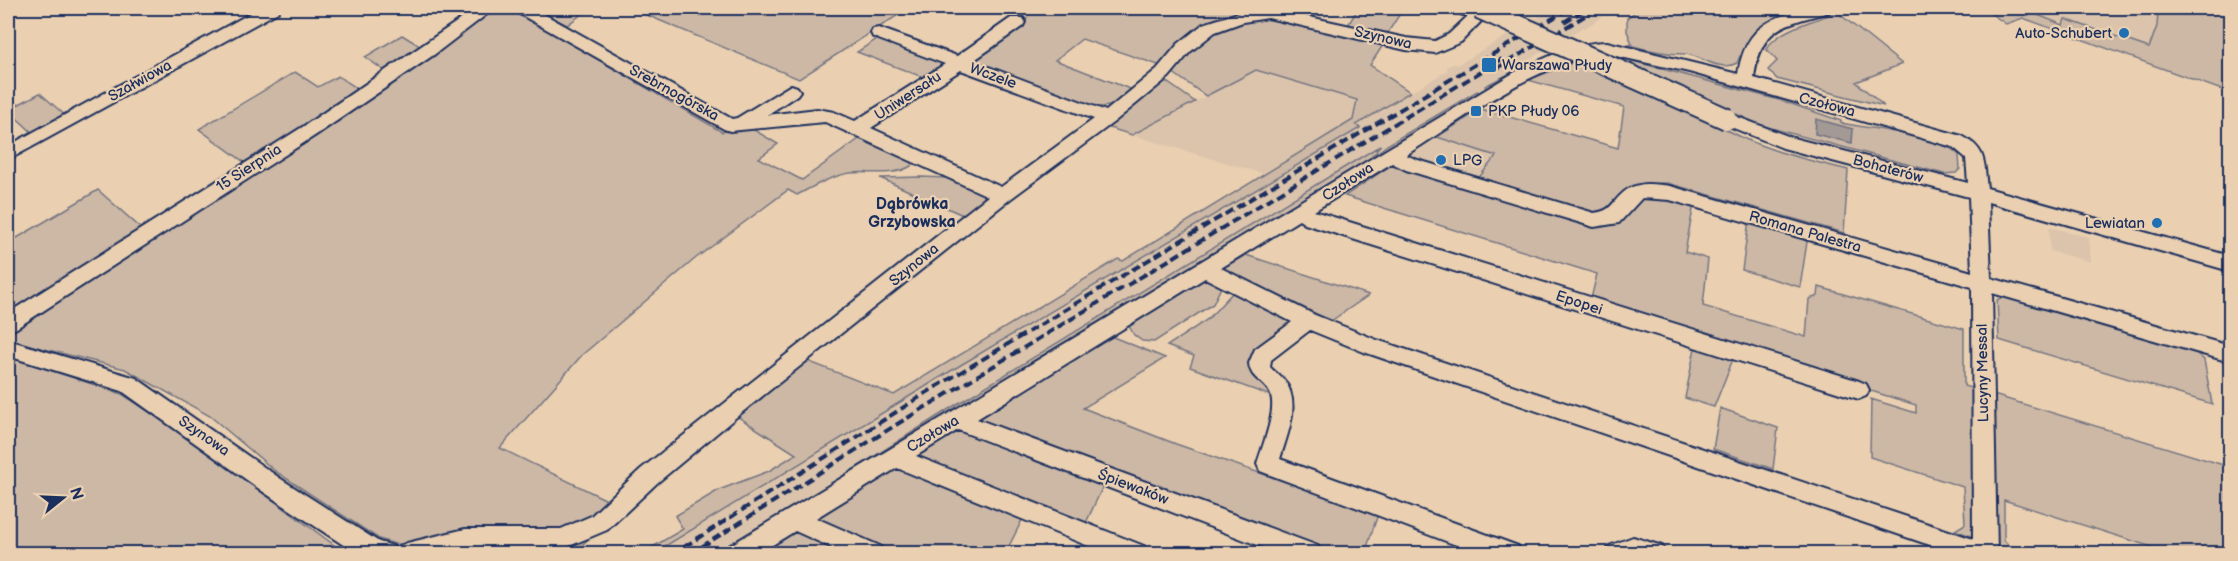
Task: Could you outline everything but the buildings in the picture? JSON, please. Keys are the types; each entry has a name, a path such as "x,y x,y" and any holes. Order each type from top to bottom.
{"street":[{"name":"Szałwiowa","path":"8,154 272,8"},
{"name":"15 Sierpnia","path":"8,322 303,134 429,51 487,8"},
{"name":"Srebrnogórska","path":"522,8 730,125 817,115 828,116 1002,195"},
{"name":"Bohaterów","path":"1458,8 1482,10 1727,119 1789,143 1976,192 2230,263"},
{"path":"1745,83 1751,52 1760,36 1780,23 1823,8"},
{"name":"Szynowa","path":"407,554 442,543 465,539 562,539 598,523 687,444 1002,195 1108,118 1163,73 1195,38 1209,28 1241,17 1268,14 1429,47 1440,46 1451,41 1482,10"},
{"name":"Uniwersału","path":"858,128 934,78 960,64 1017,22"},
{"name":"Wczele","path":"879,33 1108,118"},
{"name":"Czołowa","path":"736,554 1530,71 1595,48 1607,48 1654,58 1958,141 1975,157 1976,192"},
{"path":"740,124 791,91"},
{"name":"Romana Palestra","path":"1391,154 1412,165 1594,220 1612,218 1632,194 1648,189 1670,193 2230,354"},
{"name":"Lucyny Messal","path":"1976,192 1982,282 1985,553"},
{"name":"Epopei","path":"1301,212 1312,219 1859,390"},
{"path":"1205,268 1308,321 1371,346 1985,553"},
{"path":"1308,321 1262,355 1258,364 1260,371 1274,384 1281,395 1280,417 1268,464 1510,554"},
{"name":"Szynowa","path":"8,348 129,384 273,486 374,552 385,554"},
{"name":"Śpiewaków","path":"956,420 1310,554"},
{"path":"894,457 1136,554"},
{"path":"794,519 872,554"},
{"path":"1617,554 1632,548 1654,554"}],"shaded area":[{"path":"497,8 510,8 722,132 749,127 778,144 759,158 802,180 863,136 913,161 911,166 897,171 850,173 836,176 797,195 788,190 696,258 582,355 500,448 611,502 571,532 410,544 395,544 379,539 275,471 210,416 125,369 8,340 8,328 295,146"},
{"path":"533,8 590,8 567,25"},
{"path":"630,8 909,8 799,79"},
{"path":"997,8 1229,8 1241,12 1207,27 1161,66 1082,39 1055,60 1135,91 1115,104 1090,107 974,62 1027,19"},
{"path":"1358,8 1408,8 1401,12 1387,34 1347,27"},
{"path":"1550,8 1608,8 1612,10 1485,86 1488,89 1481,93 1477,91 1384,148 1381,145 949,409 720,553 654,554 954,369 1359,129 1356,125 1448,70 1446,68 1454,63 1457,65 1547,12 1545,10"},
{"path":"1641,8 1782,8 1788,12 1766,25 1755,35 1737,63 1723,66 1690,55 1629,45 1632,44 1627,31 1627,18"},
{"path":"1983,8 2020,8 2063,25 2065,19 2149,48 2157,26 2158,13 2144,8 2230,9 2230,93 2023,18 2006,24"},
{"path":"2020,8 2144,8 2158,13 2157,26 2149,49 2066,19 2063,25"},
{"path":"1837,12 1902,64 1856,82 1884,106 1777,79 1768,70 1777,61 1766,49 1772,42 1789,30"},
{"path":"1261,18 1275,18 1385,42 1370,65 1410,92 1356,125 1360,128 954,369 654,553 641,554 683,529 675,516 719,490 769,471 796,454 732,413 800,358 894,395 1118,259 1123,261 1353,120 1357,100 1256,70 1206,96 1169,70 1183,55 1221,27"},
{"path":"402,35 425,49 388,73 365,57"},
{"path":"880,37 947,62 925,78 857,52"},
{"path":"1606,54 1783,101 1841,121 1841,123 1903,133 1936,142 1959,155 1960,169 1956,173 1944,174 1760,125"},
{"path":"1577,61 1719,125 1749,141 1848,170 1844,233 1667,183 1639,185 1617,199 1616,208 1596,216 1477,180 1496,156 1437,137 1481,109 1618,148 1624,107 1528,80"},
{"path":"1518,69 1520,71 1381,155 1379,154 1381,153 1379,151 1387,145 1477,91 1481,93 1487,89 1485,86"},
{"path":"1256,70 1357,100 1353,120 1264,174 1132,135"},
{"path":"295,72 318,87 338,76 360,90 247,164 199,129"},
{"path":"1164,80 1195,102 1132,135 1103,126"},
{"path":"40,93 67,117 35,135 8,110"},
{"path":"1816,119 1853,129 1852,143 1815,134"},
{"path":"1437,137 1496,156 1477,180 1405,158"},
{"path":"1381,145 1372,155 1376,159 726,553 720,554 949,409"},
{"path":"1393,164 1599,224 1613,225 1620,220 1633,201 1657,193 1694,204 1685,252 1708,259 1703,306 1806,337 1809,299 1818,296 1819,287 1964,329 1964,386 2230,467 2230,553 2171,553 2004,500 2004,540 2015,553 1955,530 1965,524 1963,487 1870,457 1871,399 1916,413 1916,405 1590,303 1597,274 1345,196"},
{"path":"880,178 948,178 980,190 985,199 965,216"},
{"path":"98,190 144,231 8,317 8,230 17,238"},
{"path":"1749,220 1799,234 1807,242 1800,287 1742,270"},
{"path":"2049,227 2089,237 2091,262 2050,251"},
{"path":"1246,255 1369,295 1331,321 1222,268"},
{"path":"1210,275 1223,283 1213,304 1154,342 1142,341 1134,335 1129,326 1134,322"},
{"path":"1234,291 1296,322 1257,351 1277,398 1190,367 1194,356 1167,346 1208,319"},
{"path":"2008,294 2187,345 2204,360 2212,404 1999,340 1997,300"},
{"path":"1113,337 1165,358 1083,408 1176,444 1378,514 1365,553 1326,553 974,418 1102,338"},
{"path":"1696,343 1735,354 1714,407 1685,398"},
{"path":"8,356 122,394 186,436 345,553 8,553"},
{"path":"1720,408 1778,428 1773,469 1713,449"},
{"path":"960,426 1105,482 1084,527 913,459"},
{"path":"902,465 1025,514 1005,554 883,553 810,522"},
{"path":"797,527 861,554 757,554"},
{"path":"599,529 579,548 581,553 436,554 465,551 510,553 535,551 566,543"}],"railway":[{"path":"673,554 926,393 1570,8"},
{"path":"1564,22 1587,8"},
{"path":"1496,69 1598,8"},
{"path":"690,554 899,423 1502,59"}],"place":[{"name":"Auto-Schubert","path":"2124,33"},
{"name":"Warszawa Płudy","path":"1489,65"},
{"name":"PKP Płudy 06","path":"1476,111"},
{"name":"LPG","path":"1441,160"},
{"name":"Lewiatan","path":"2157,223"}],"district":[{"name":"Dąbrówka Grzybowska","path":"912,213"}]}
